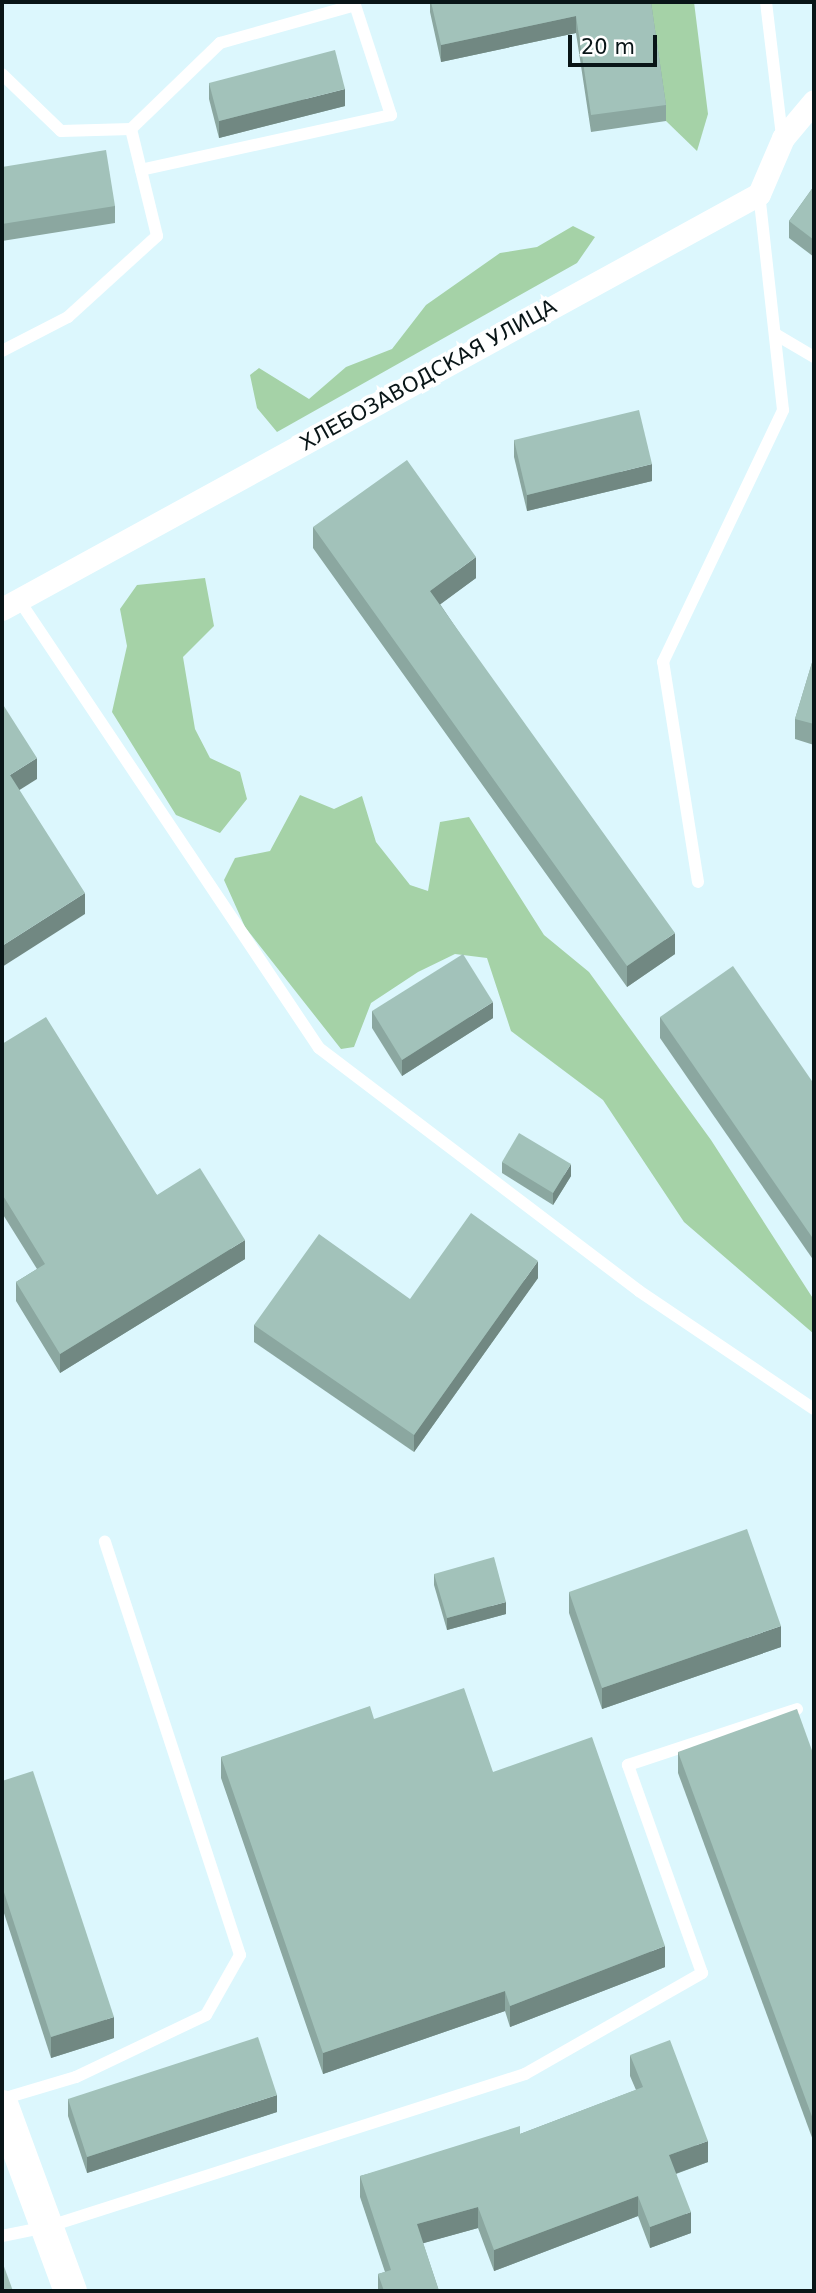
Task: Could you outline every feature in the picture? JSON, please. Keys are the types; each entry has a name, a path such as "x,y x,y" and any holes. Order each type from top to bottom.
{"main road":[{"path":"2,2106 70,2291"}],"street":[{"path":"759,194 783,138 814,101"},
{"name":"ХЛЕБОЗАВОДСКАЯ УЛИЦА","path":"11,604 759,194"}],"lane":[{"path":"765,2 783,138"},
{"path":"2,74 61,131 131,129 220,43 355,5 391,115 141,170"},
{"path":"2,351 68,317 157,236 131,129"},
{"path":"698,882 663,662 783,410 759,194"},
{"path":"775,334 814,357"},
{"path":"11,604 319,1048 639,1291 814,1409"},
{"path":"2,2099 76,2077 206,2015 240,1955 105,1542"},
{"path":"2,2236 47,2227 525,2074 702,1973 628,1765 797,1709"}],"green space":[{"path":"649,2 694,2 708,114 697,151 666,121"},
{"path":"573,226 595,237 577,263 277,432 257,408 250,375 259,368 309,399 346,367 392,349 426,305 500,253 537,247"},
{"path":"205,578 214,626 183,657 195,729 210,758 240,772 247,799 220,833 176,815 112,712 127,646 120,609 137,585"},
{"path":"300,795 334,809 362,796 376,842 410,885 428,891 440,822 469,817 544,935 589,972 711,1140 814,1300 814,1334 684,1222 603,1100 511,1031 487,958 455,954 418,972 371,1003 354,1047 341,1049 245,927 224,880 235,858 270,851"}],"building":[{"path":"431,2 651,2 666,105 591,115 576,16 441,45"},
{"path":"335,50 345,89 219,121 209,83"},
{"path":"106,150 115,206 2,224 2,167"},
{"path":"814,186 814,240 789,221"},
{"path":"639,410 652,464 527,495 514,440"},
{"path":"407,460 476,557 430,591 675,933 627,966 313,527"},
{"path":"814,656 814,724 795,719"},
{"path":"2,703 37,758 10,775 85,893 2,946"},
{"path":"463,954 493,1002 402,1060 372,1011"},
{"path":"733,966 814,1084 814,1240 660,1017"},
{"path":"46,1017 157,1195 200,1168 245,1240 60,1354 16,1282 45,1264 2,1194 2,1044"},
{"path":"519,1133 571,1164 553,1193 502,1162"},
{"path":"471,1213 538,1261 414,1435 254,1325 319,1234 410,1299"},
{"path":"747,1529 781,1626 602,1688 569,1592"},
{"path":"494,1557 506,1602 447,1618 434,1574"},
{"path":"464,1688 493,1772 592,1737 665,1946 510,2006 505,1991 323,2053 221,1757 370,1706 374,1719"},
{"path":"797,1709 814,1756 814,2122 678,1752"},
{"path":"33,1771 114,2017 51,2037 2,1886 2,1781"},
{"path":"258,2037 277,2095 87,2157 68,2099"},
{"path":"670,2040 708,2141 669,2155 691,2212 650,2227 638,2196 494,2250 478,2207 417,2224 439,2291 384,2291 378,2274 391,2270 360,2176 520,2126 520,2134 643,2087 630,2055"},
{"path":"2,2261 13,2291 2,2291"}]}
